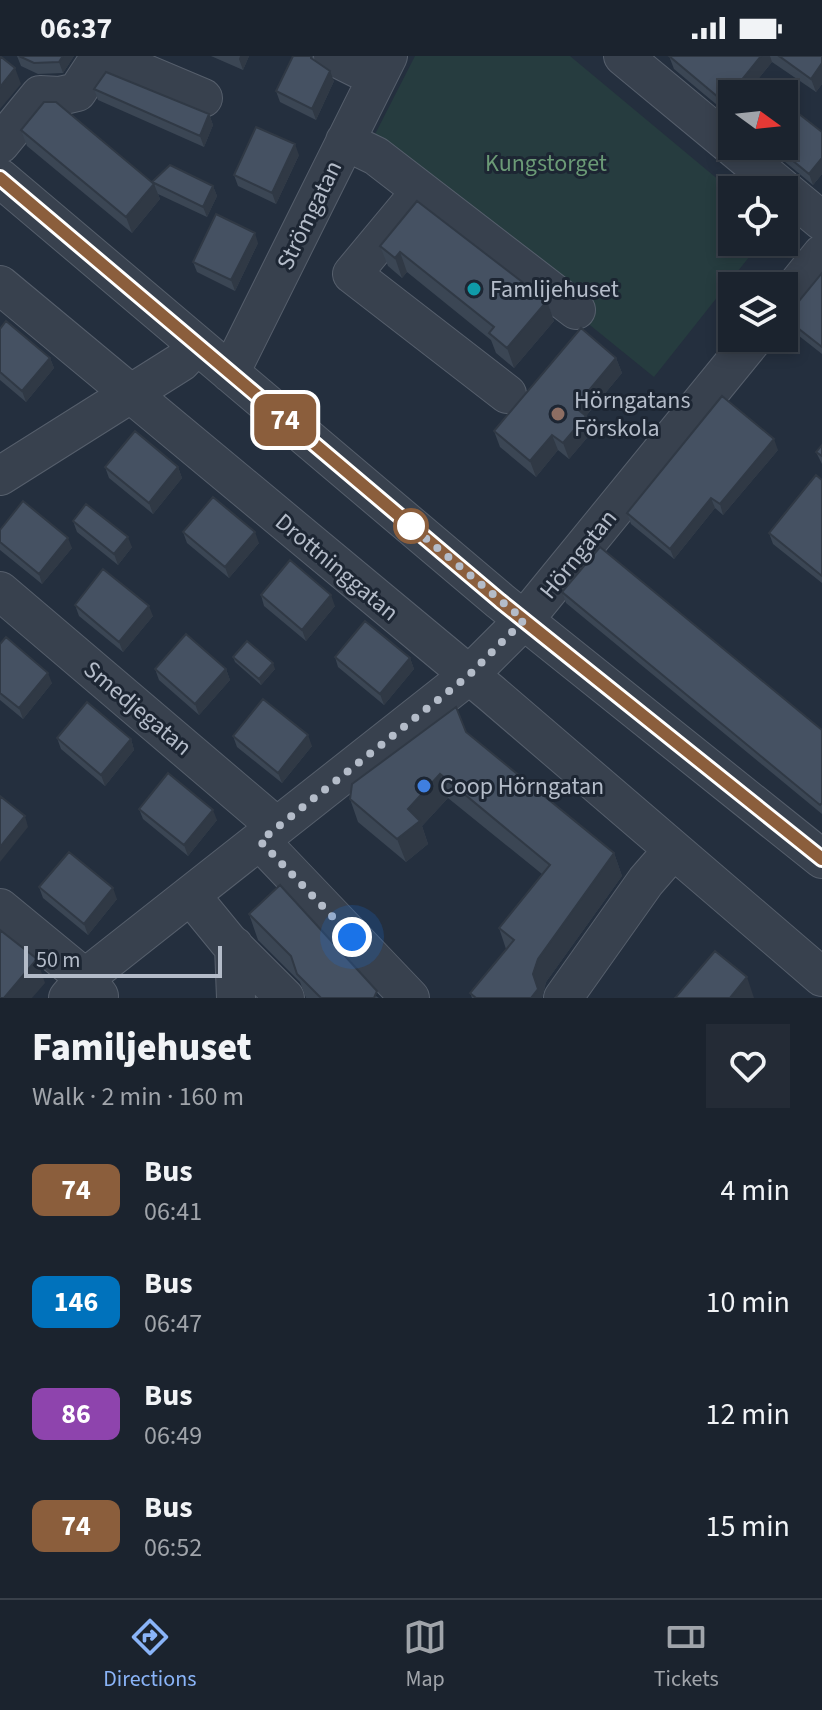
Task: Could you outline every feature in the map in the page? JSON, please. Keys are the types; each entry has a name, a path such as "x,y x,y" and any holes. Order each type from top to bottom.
{"street":[{"path":"333,56 382,67"},
{"path":"623,56 822,221"},
{"path":"0,144 40,95 60,96 77,92 94,66 106,57 203,98"},
{"name":"Strömgatan","path":"230,373 382,67"},
{"path":"345,141 376,156 576,310"},
{"path":"0,178 524,620 820,854"},
{"path":"421,191 352,274 507,394"},
{"path":"798,284 822,254"},
{"name":"Drottninggatan","path":"0,285 822,977"},
{"path":"7,460 131,395 181,362 197,345"},
{"name":"Hörngatan","path":"85,991 268,834 468,676 524,620 743,352"},
{"name":"Smedjegatan","path":"0,591 268,834 410,998"},
{"path":"563,998 646,881 673,850"},
{"path":"192,897 285,998"},
{"path":"0,908 85,991"},
{"path":"234,946 236,998"}],"green space":[{"name":"Kungstorget","path":"415,56 570,56 718,179 718,256 750,256 737,272 718,272 718,296 654,377 369,146"}],"building":[{"path":"0,56 15,68 0,87"},
{"path":"19,56 63,56 59,62 34,63"},
{"path":"293,56 311,56 330,71 312,109 276,91"},
{"path":"669,56 761,56 742,80 718,80 718,97"},
{"path":"779,56 822,56 822,63 811,79"},
{"path":"106,72 209,114 200,136 94,89"},
{"path":"44,102 56,102 154,184 126,217 21,130"},
{"path":"798,113 822,132 822,158 809,174 792,160 798,160"},
{"path":"256,127 295,144 272,193 234,175"},
{"path":"170,165 213,186 203,207 152,182"},
{"name":"Famlijehuset","path":"417,201 547,301 507,348 489,333 494,327 400,252 395,258 380,246"},
{"path":"216,214 255,233 231,280 193,262"},
{"path":"822,273 822,347 798,328 798,302"},
{"path":"6,321 50,358 22,391 0,372 0,329"},
{"path":"581,328 616,358 575,407 586,416 563,443 552,435 530,461 494,431"},
{"path":"722,396 774,439 720,504 711,498 670,549 627,513"},
{"path":"135,431 178,467 149,503 105,467"},
{"path":"816,475 822,480 822,576 769,533"},
{"path":"213,497 255,532 225,567 183,532"},
{"path":"23,501 68,538 39,574 0,542 0,530"},
{"path":"86,504 128,537 114,554 73,521"},
{"path":"600,547 822,730 820,805 562,592"},
{"path":"290,560 331,595 302,630 261,595"},
{"path":"103,569 149,606 119,642 75,605"},
{"path":"365,621 410,658 380,694 335,657"},
{"path":"186,634 226,669 195,704 155,669"},
{"path":"6,637 48,673 19,708 0,693 0,644"},
{"path":"247,641 273,663 259,679 233,657"},
{"path":"263,699 308,735 278,773 233,736"},
{"path":"87,702 131,739 101,775 57,738"},
{"path":"456,707 466,732 614,853 538,959 533,974 538,989 531,998 476,998 470,993 514,940 499,928 550,865 440,774 408,809 420,821 397,839 350,799 352,784"},
{"path":"168,773 213,810 184,845 139,809"},
{"path":"0,796 25,816 0,847"},
{"path":"69,852 113,888 84,924 39,887"},
{"path":"280,885 377,991 374,998 321,998 297,974 291,956 249,914"},
{"path":"0,930 37,959 4,998 0,998"},
{"path":"715,951 747,977 730,998 675,998"}],"bus line":[{"name":"74","path":"0,178 500,601 822,859"}],"place":[{"name":"Famlijehuset","path":"474,289"},
{"name":"Hörngatans Förskola","path":"558,414"},
{"name":"Coop Hörngatan","path":"424,786"}],"route":[{"path":"352,937 260,841 468,676 524,620 411,526"}]}
